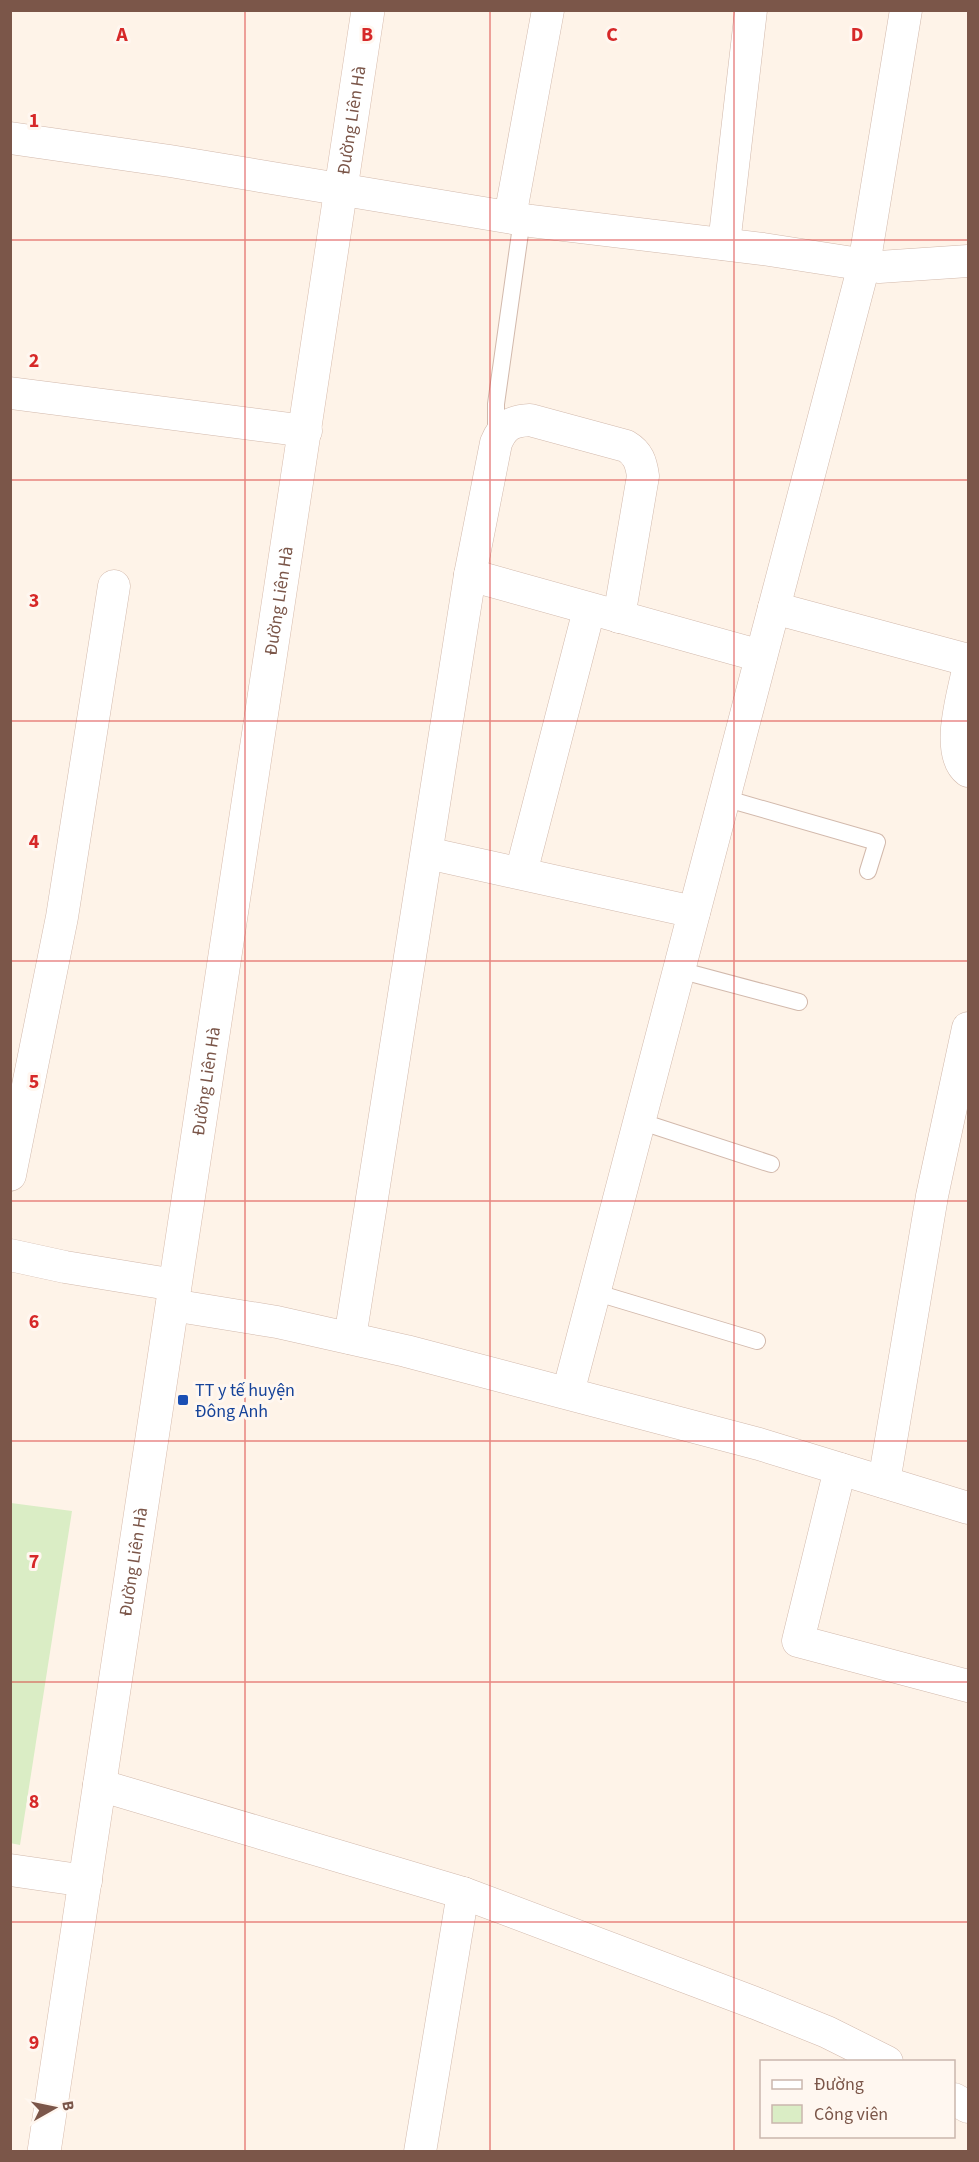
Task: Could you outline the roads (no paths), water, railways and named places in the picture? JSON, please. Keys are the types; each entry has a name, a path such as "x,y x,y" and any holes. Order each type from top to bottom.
{"main road":[{"name":"Đường Liên Hà","path":"44,2151 368,10"}],"street":[{"path":"516,218 548,10"},
{"path":"724,244 751,10"},
{"path":"568,1394 864,265 906,10"},
{"path":"10,138 170,161 516,218 724,244 879,267 969,261"},
{"path":"10,393 306,431"},
{"path":"350,1338 470,575 500,432 506,425 517,420 530,420 626,446 635,451 641,462 643,476 604,613 521,873"},
{"path":"470,575 761,656"},
{"path":"10,1175 62,917 114,586"},
{"path":"774,608 969,660"},
{"path":"969,670 958,717 956,747 963,767 969,771"},
{"path":"427,853 694,912"},
{"path":"885,1482 932,1196 969,1028"},
{"path":"10,1255 350,1338 759,1444 969,1508"},
{"path":"840,1469 798,1641 969,1686"},
{"path":"99,1785 462,1893 755,2003 827,2032 885,2060"},
{"path":"10,1870 86,1881"},
{"path":"420,2151 462,1893"},
{"path":"955,2099 969,2107"}],"lane":[{"path":"496,443 496,404 516,218"},
{"path":"724,798 877,842 868,871"},
{"path":"679,970 800,1002"},
{"path":"639,1121 771,1164"},
{"path":"594,1292 757,1341"}],"place":[{"name":"TT y tế huyện Đông Anh","path":"183,1400"}]}
